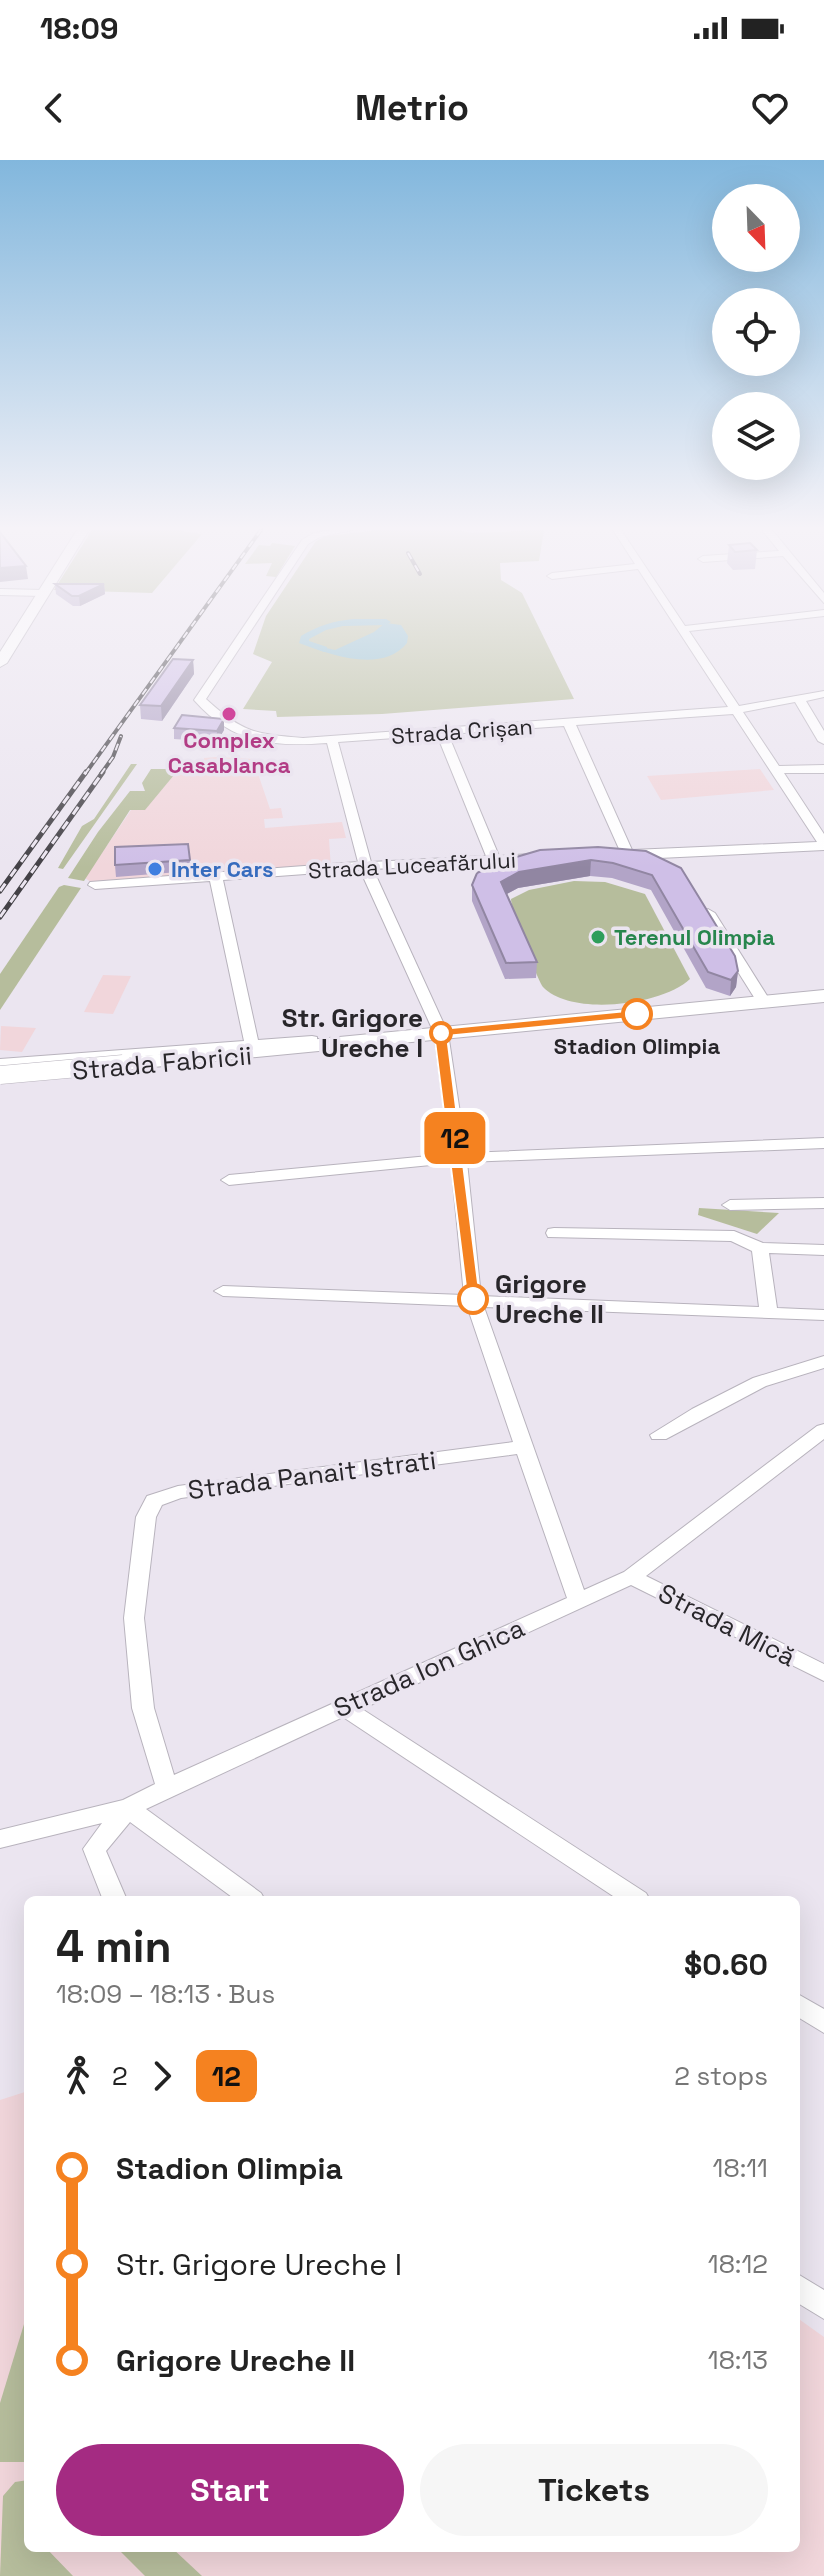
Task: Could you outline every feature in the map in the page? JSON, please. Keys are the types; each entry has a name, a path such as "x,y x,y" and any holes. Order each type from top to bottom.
{"main road":[{"path":"0,663 15,643"},
{"name":"Strada Fabricii","path":"1,1074 824,996"}],"street":[{"name":"Strada Crișan","path":"238,643 200,700 223,721 252,737 332,740 442,733 735,710 824,694"},
{"path":"692,643 824,845"},
{"path":"799,699 824,741"},
{"path":"569,723 627,853"},
{"path":"442,733 494,860"},
{"path":"332,740 367,866 441,1033 473,1299 578,1601"},
{"path":"775,770 824,769"},
{"path":"613,854 824,845"},
{"path":"627,853 657,859 681,869 672,851"},
{"name":"Strada Luceafărului","path":"95,885 367,866 539,858"},
{"path":"216,877 252,1045"},
{"path":"697,895 764,1002"},
{"name":"Strada Fabricii","path":"1,1074 252,1045 394,1032 418,1034"},
{"name":"Strada Fabricii","path":"1,1074 397,1042 418,1034"},
{"path":"229,1180 458,1158 824,1143"},
{"path":"730,1205 824,1203"},
{"path":"554,1233 734,1236 760,1248 824,1250"},
{"path":"760,1248 769,1313"},
{"path":"223,1291 824,1315"},
{"path":"659,1435 770,1378 824,1362"},
{"name":"Strada Ion Ghica","path":"0,1839 128,1808 631,1577 824,1430"},
{"name":"Strada Panait Istrati","path":"167,1788 143,1708 134,1618 146,1517 154,1501 178,1492 524,1447"},
{"name":"Strada Mică","path":"631,1577 824,1673"},
{"path":"343,1707 632,1896"},
{"path":"113,1896 94,1849 128,1808 248,1896"},
{"path":"800,2006 824,2022"},
{"path":"800,2289 824,2306"}],"shaded area":[{"path":"204,758 253,759 270,809 281,808 283,818 264,819 265,828 342,822 346,838 329,839 331,868 95,885 85,878 131,810 145,809 179,769 200,768"},
{"path":"760,769 774,790 661,800 647,776"},
{"path":"103,975 131,976 113,1014 84,1012"},
{"path":"1,1026 36,1028 22,1052 0,1050"},
{"path":"24,2092 24,2552 800,2552 800,2320 824,2337 824,2576 0,2576 0,2100"}],"green space":[{"path":"257,643 546,643 574,699 382,714 277,717 276,711 243,709 272,662 253,654"},
{"path":"131,764 137,764 63,869 58,868 82,826 94,819"},
{"path":"151,769 179,769 145,810 130,810 84,881 68,878 130,791 145,791 142,783"},
{"path":"574,881 605,882 645,894 690,979 660,995 617,1004 574,1002 556,996 543,987 511,899 529,890"},
{"path":"59,887 81,888 0,1010 0,974"},
{"path":"699,1208 779,1213 757,1234 698,1215"},
{"path":"24,2324 24,2462 0,2462 0,2403"},
{"path":"24,2481 24,2552 50,2552 73,2576 0,2576 3,2496 15,2482"},
{"path":"121,2552 176,2552 202,2576 145,2576"}],"water":[{"path":"301,643 335,650 351,643 407,643 397,652 371,660 342,657"}],"building":[{"path":"173,659 193,660 161,706 140,705"},
{"path":"182,715 224,719 217,731 174,728"},
{"path":"188,844 190,860 115,865 115,847"},
{"path":"598,847 646,851 681,868 735,956 738,971 731,980 708,972 652,875 591,860 519,872 501,882 537,962 506,963 472,885 477,873 499,862 540,850"}],"waterway":[{"path":"304,643 324,649"}],"railway":[{"path":"85,774 180,643"},
{"path":"101,774 113,757 121,736"},
{"path":"0,891 86,772"},
{"path":"0,917 103,772"}],"bus line":[{"name":"12","path":"473,1299 459,1161 441,1033 637,1014"}],"place":[{"name":"Complex Casablanca","path":"229,714"},
{"name":"Inter Cars","path":"155,869"},
{"name":"Terenul Olimpia","path":"598,937"},
{"name":"Stadion Olimpia","path":"637,1014"},
{"name":"Str. Grigore Ureche I","path":"441,1033"},
{"name":"Grigore Ureche II","path":"473,1299"}]}
